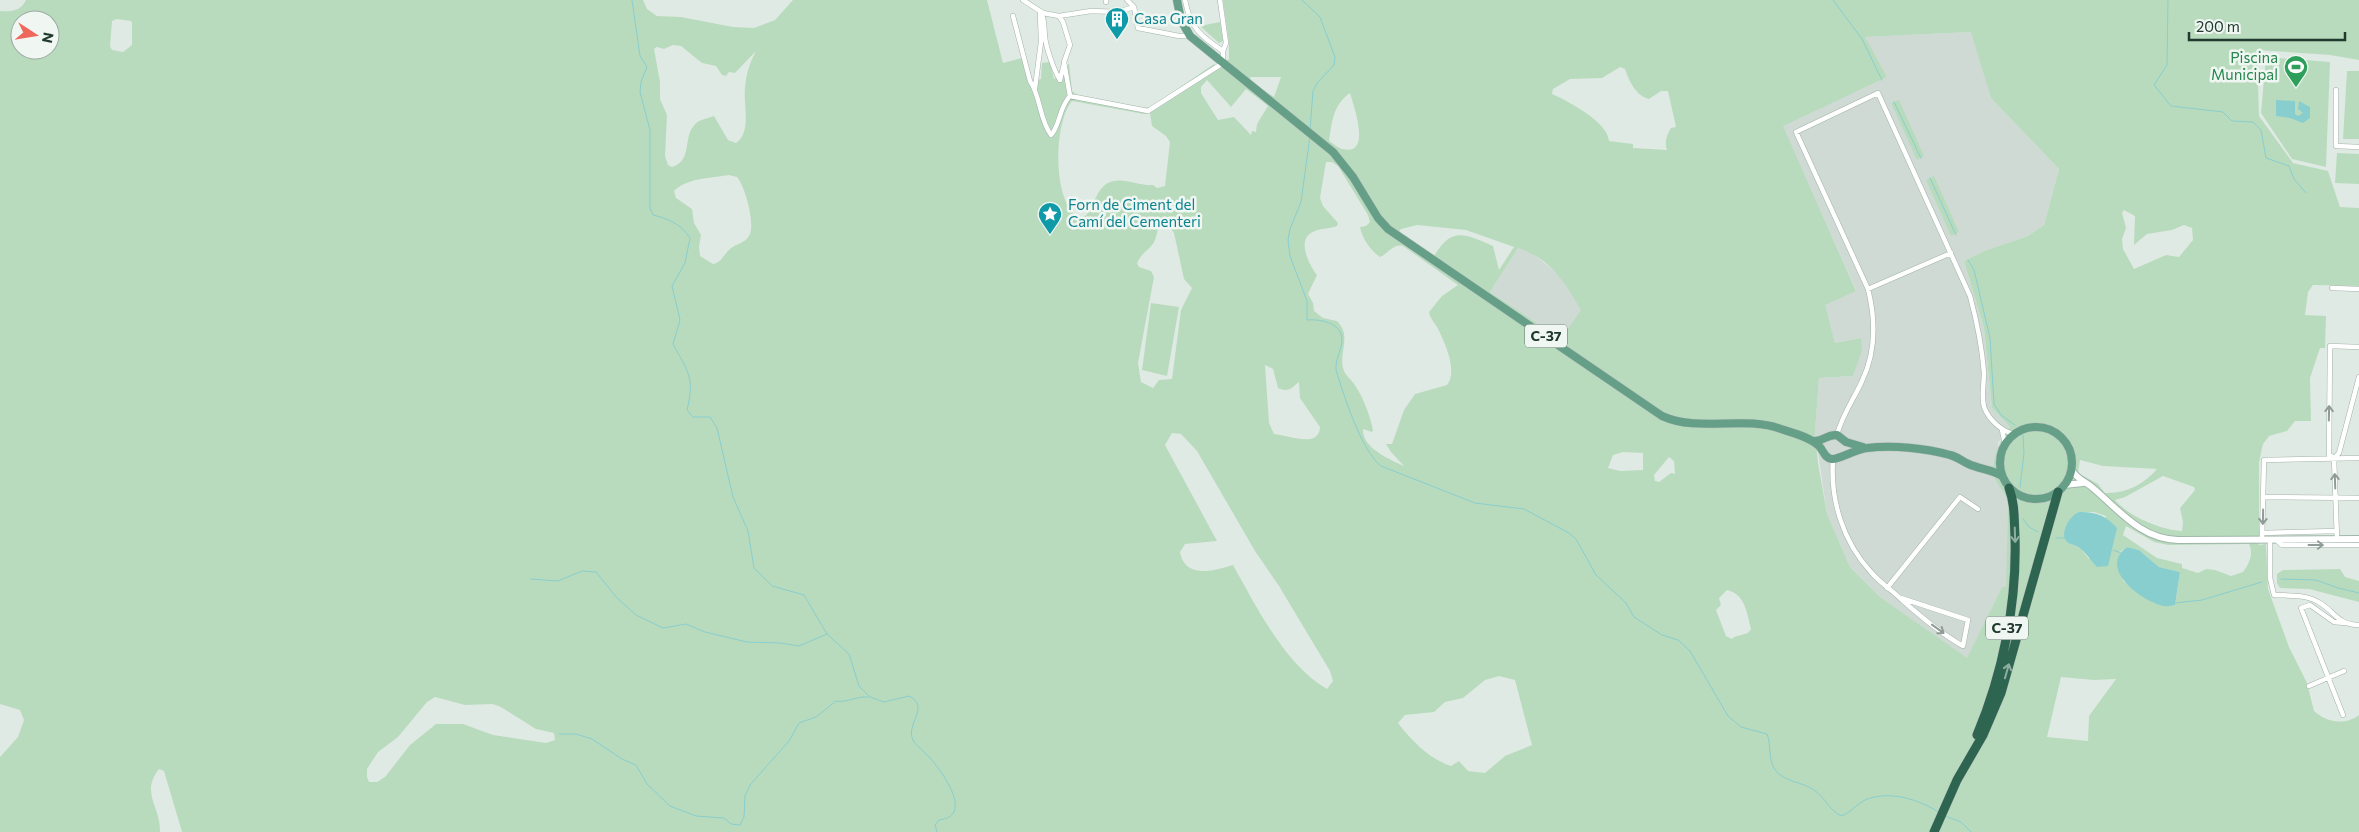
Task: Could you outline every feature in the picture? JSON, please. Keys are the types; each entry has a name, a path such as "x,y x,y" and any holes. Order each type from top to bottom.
{"highway":[{"name":"C-37","path":"1966,763 1986,714 1995,685 2015,583 2014,504 2009,488"},
{"name":"C-37","path":"1934,832 1957,780 1984,735 2001,693 2061,489"}],"main road":[{"name":"C-37","path":"1177,0 1181,20 1190,36 1327,146 1346,168 1378,218 1392,232 1662,416 1689,424 1772,426 1811,441 1826,456 1833,459"},
{"path":"2015,434 2033,427 2052,431 2062,439 2069,450 2072,469"},
{"name":"C-37","path":"2009,488 2002,476 2001,455 2005,444 2015,434"},
{"name":"C-37","path":"1811,441 1824,440 1830,435 1837,435"},
{"path":"1837,435 1846,442 1867,448"},
{"path":"1822,450 1824,440"},
{"path":"1833,459 1840,458 1844,454 1847,448 1846,442"},
{"path":"1844,454 1867,448 1900,448 1942,453 2002,476"},
{"path":"1983,468 1993,464 2001,455"},
{"name":"C-37","path":"2061,489 2072,469"},
{"path":"2009,488 2020,496 2033,499 2046,498 2061,489"}],"street":[{"path":"1023,0 1040,11 1059,16 1091,11 1118,12 1134,6"},
{"path":"1032,0 1044,18 1045,40 1055,72 1060,80 1070,45 1063,22 1059,16"},
{"path":"1127,0 1134,6 1138,28 1179,36 1190,36"},
{"path":"1186,0 1192,24 1207,40 1223,51"},
{"path":"1070,96 1148,111 1226,65 1223,51 1226,43 1220,0"},
{"path":"1035,88 1041,42 1040,11"},
{"path":"1013,16 1030,81 1035,88 1046,128 1051,135 1055,129 1062,107 1070,96 1064,62"},
{"path":"1213,55 1218,50 1223,51"},
{"path":"2336,90 2336,146 2359,148"},
{"path":"1837,435 1868,368 1872,353 1874,323 1868,289 1796,132 1878,93 1970,296 1978,325 1984,376 1984,408 2002,430 2015,434"},
{"path":"1868,289 1951,253"},
{"path":"2332,288 2359,289"},
{"path":"2334,458 2328,455 2330,346 2359,347"},
{"path":"2337,535 2334,458 2339,453 2359,377"},
{"path":"2002,430 2005,444"},
{"path":"2262,536 2264,460 2359,458"},
{"path":"1833,459 1835,499 1844,528 1854,549 1870,571 1887,588 1901,598 1916,613 1963,646 1968,620 1901,598"},
{"path":"2072,469 2077,478 2094,489 2120,514 2145,532 2160,538 2178,540 2337,535 2359,539"},
{"path":"2061,489 2084,483"},
{"path":"1887,588 1960,497 1978,509"},
{"path":"2263,497 2359,498"},
{"path":"2272,539 2337,535"},
{"path":"2262,536 2282,545"},
{"path":"2272,539 2270,578 2274,595 2302,596 2320,603 2344,624"},
{"path":"2270,549 2282,545 2359,545"},
{"path":"2343,715 2301,608 2310,605 2334,622 2359,625"},
{"path":"2309,686 2344,671"}],"shaded area":[{"path":"1972,32 1991,98 2059,169 2044,225 2028,236 1984,251 1964,261 1984,328 1992,408 2010,427 1998,443 2008,505 2007,587 2002,587 1967,659 1880,597 1850,567 1827,514 1815,432 1819,378 1853,376 1861,338 1835,343 1824,305 1856,290 1782,125 1887,77 1864,37"},
{"path":"1518,248 1532,253 1562,277 1582,310 1561,339 1490,292"}],"green space":[{"path":"26,0 643,0 647,9 657,16 681,17 733,27 754,28 775,20 793,0 987,0 1003,63 1022,58 1029,82 1041,79 1042,63 1050,62 1054,79 1061,77 1069,63 1072,91 1077,95 1141,108 1151,107 1214,64 1219,69 1229,59 1229,43 1223,0 2359,0 2359,60 2330,55 2257,50 2259,116 2293,163 2328,171 2340,207 2359,208 2359,286 2313,285 2308,292 2305,315 2326,316 2325,348 2320,348 2310,378 2311,421 2295,421 2287,431 2269,436 2263,444 2259,462 2259,545 2266,544 2268,589 2289,647 2307,683 2314,711 2324,718 2336,721 2348,721 2359,715 2359,832 182,832 164,771 159,769 151,785 151,793 158,815 160,832 0,832 0,757 18,737 24,720 20,710 0,704 0,11 10,11 10,60 60,60 60,10 15,10","holes":["117,19 131,21 132,45 123,52 112,50 110,46 112,21","1971,32 1991,98 2059,169 2044,225 2028,236 1984,251 1964,261 1984,328 1992,408 2010,427 2002,439 1994,459 1996,480 2006,497 2008,505 2006,587 2002,587 1967,658 1880,597 1850,567 1827,514 1818,463 1815,432 1819,378 1853,376 1862,350 1861,338 1835,343 1825,305 1856,291 1783,126 1887,77 1865,37","673,45 681,46 702,63 716,66 722,75 726,76 729,72 735,73 756,51 746,78 744,132 736,143 728,140 714,116 701,120 693,126 690,132 683,159 679,164 672,167 668,165 665,156 667,115 660,99 660,82 654,49 657,47 664,49","1620,67 1625,69 1640,95 1649,99 1661,91 1668,91 1676,127 1671,128 1668,133 1667,150 1633,148 1633,144 1609,141 1607,134 1595,120 1577,107 1552,94 1553,89 1570,79 1602,78","1251,77 1281,77 1274,97 1249,80","1207,80 1231,107 1246,89 1268,106 1257,124 1256,132 1252,131 1251,135 1234,117 1218,120 1201,93 1201,87","1350,93 1359,128 1357,145 1351,149 1342,149 1329,141 1334,114","1072,101 1144,114 1150,113 1152,126 1166,136 1170,142 1165,186 1157,188 1153,185 1119,180 1108,183 1099,191 1087,214 1080,219 1071,210 1064,197 1058,162 1059,143 1066,111","1326,162 1332,162 1338,166 1368,215 1370,222 1366,226 1360,227 1365,239 1376,254 1380,257 1393,247 1403,246 1458,285 1442,296 1429,312 1447,349 1451,365 1450,379 1447,385 1415,394 1404,410 1392,444 1386,444 1404,466 1378,452 1367,442 1363,429 1372,432 1373,430 1368,413 1362,397 1345,374 1343,368 1344,332 1337,321 1323,318 1314,311 1313,303 1308,294 1317,275 1308,259 1305,240 1308,235 1337,226 1338,223 1323,206 1320,198","729,175 737,177 746,197 751,231 743,242 730,249 720,260 713,264 700,256 701,235 694,223 692,209 676,198 674,191 685,183","2124,210 2135,216 2134,245 2147,234 2172,230 2184,225 2192,228 2193,240 2179,257 2166,255 2134,269 2123,249 2122,239 2126,228 2122,213","1417,225 1466,230 1514,247 1499,270 1493,246 1467,236 1453,236 1441,246 1434,256 1398,233 1401,229","1158,228 1171,229 1174,233 1184,279 1192,288 1181,310 1172,379 1159,380 1153,388 1141,382 1138,363 1154,277 1151,271 1139,267 1137,263 1154,241","1518,248 1539,258 1548,265 1562,281 1581,310 1561,339 1490,292","1265,365 1273,369 1278,388 1287,390 1299,382 1300,398 1320,427 1318,434 1314,438 1309,439 1274,434 1269,423","1172,433 1181,434 1197,451 1255,551 1279,586 1330,671 1333,681 1327,689 1312,678 1285,650 1262,616 1233,565 1209,571 1194,570 1183,561 1180,552 1185,544 1217,541 1165,445","1623,452 1643,453 1643,470 1620,471 1608,468 1613,455","1669,457 1674,461 1675,474 1671,473 1659,482 1655,481 1654,475","2080,460 2103,466 2157,469 2134,487 2120,492 2105,493 2098,484 2078,473","2163,476 2194,487 2195,490 2180,508 2183,522 2182,531 2164,528 2136,517 2115,500 2125,497","2079,512 2094,512 2106,516 2089,559 2081,549 2066,541 2066,532 2072,518","2126,526 2154,542 2168,545 2249,544 2251,551 2249,562 2243,572 2231,576 2206,569 2198,573 2182,568 2182,564 2157,558 2123,535","2127,547 2139,550 2159,567 2180,572 2175,605 2153,602 2123,581 2120,552","1727,590 1733,592 1744,605 1751,629 1748,633 1732,639 1726,636 1716,610 1721,605 1719,598","1499,676 1515,680 1532,745 1505,756 1485,773 1468,771 1459,761 1451,766 1443,763 1422,749 1398,723 1405,715 1434,712 1445,702 1463,698 1485,680","2061,677 2094,680 2116,679 2089,716 2088,741 2047,737","435,697 465,705 492,704 499,706 536,729 554,733 555,740 546,743 493,735 463,724 436,724 410,745 385,777 377,782 369,782 367,769 378,752 398,737 427,702"]},
{"path":"1220,22 1223,41 1219,43 1200,26"},
{"name":"Piscina Municipal","path":"2266,57 2330,62 2326,167 2292,159 2261,113"},
{"path":"2347,71 2359,71 2359,139 2343,139"},
{"path":"1899,100 1924,156 1917,160 1891,103"},
{"path":"2337,153 2359,154 2359,184 2335,183"},
{"path":"1934,176 1959,232 1951,236 1926,180"},
{"path":"1151,303 1179,307 1167,376 1142,370"},
{"path":"2340,569 2345,577 2359,581 2359,602 2309,589 2280,588 2277,583 2277,574 2283,570"}],"water":[{"path":"2276,100 2295,101 2295,114 2298,116 2303,113 2298,109 2299,101 2310,107 2310,118 2303,123 2290,118 2276,116"},
{"path":"2079,512 2100,515 2117,528 2108,566 2097,567 2081,549 2066,541 2064,531 2073,516"},
{"path":"2127,547 2139,550 2159,567 2180,572 2175,605 2164,606 2151,602 2125,582 2119,573 2117,564 2119,555"}],"waterway":[{"path":"632,0 640,56 647,67 641,82 640,92 650,130 650,208 653,215 674,223 683,229 690,238 685,263 672,286 680,320 673,344 686,368 690,382 687,410 693,417 710,417 717,428 733,497 748,531 754,568 772,586 804,595 827,634 849,654 859,686 870,697 884,702 909,696 918,705 911,734 913,740 941,772 952,792 955,802 954,810 949,817 939,820 935,825 937,832"},
{"path":"1302,0 1320,17 1335,57 1334,65 1317,83 1313,91 1310,130"},
{"path":"1833,0 1862,39 1882,80"},
{"path":"2168,0 2167,65 2154,85 2171,106 2223,112 2232,121 2253,122 2261,130 2266,158 2289,166 2294,179 2306,193"},
{"path":"1894,102 1921,158"},
{"path":"1310,136 1301,202 1290,229 1288,240 1290,256 1307,301 1307,320 1329,323 1334,325 1341,333 1342,343 1336,370 1360,435 1381,466 1475,503 1524,509 1569,533 1576,539 1596,575 1626,603 1634,617 1662,635 1678,640 1690,651 1728,716 1741,727 1767,734 1771,762 1776,771 1789,780 1814,790 1838,814 1842,816 1865,800 1884,796 1913,800 1940,813"},
{"path":"1930,178 1956,235"},
{"path":"1968,260 1974,270 1990,338 1994,404 2001,415 2015,425"},
{"path":"2020,487 2024,453 2023,435"},
{"path":"2023,519 2029,527 2038,532"},
{"path":"2056,538 2065,538"},
{"path":"2113,550 2121,553"},
{"path":"531,579 558,581 582,571 596,572 617,598 636,615 663,628 686,624 705,632 747,642 780,643 799,646 827,634"},
{"path":"2281,579 2316,580 2359,593"},
{"path":"2175,603 2202,600 2262,582"},
{"path":"559,734 576,734 592,739 622,759 636,765 647,784 670,806 696,816 724,818 731,824 740,825 744,817 745,796 750,785 789,741 799,723 816,717 836,701 868,697"},
{"path":"1945,816 1961,822 1971,832"}],"place":[{"name":"Casa Gran","path":"1117,40"},
{"name":"Piscina Municipal","path":"2296,88"},
{"name":"Forn de Ciment del Camí del Cementeri","path":"1050,235"}]}
